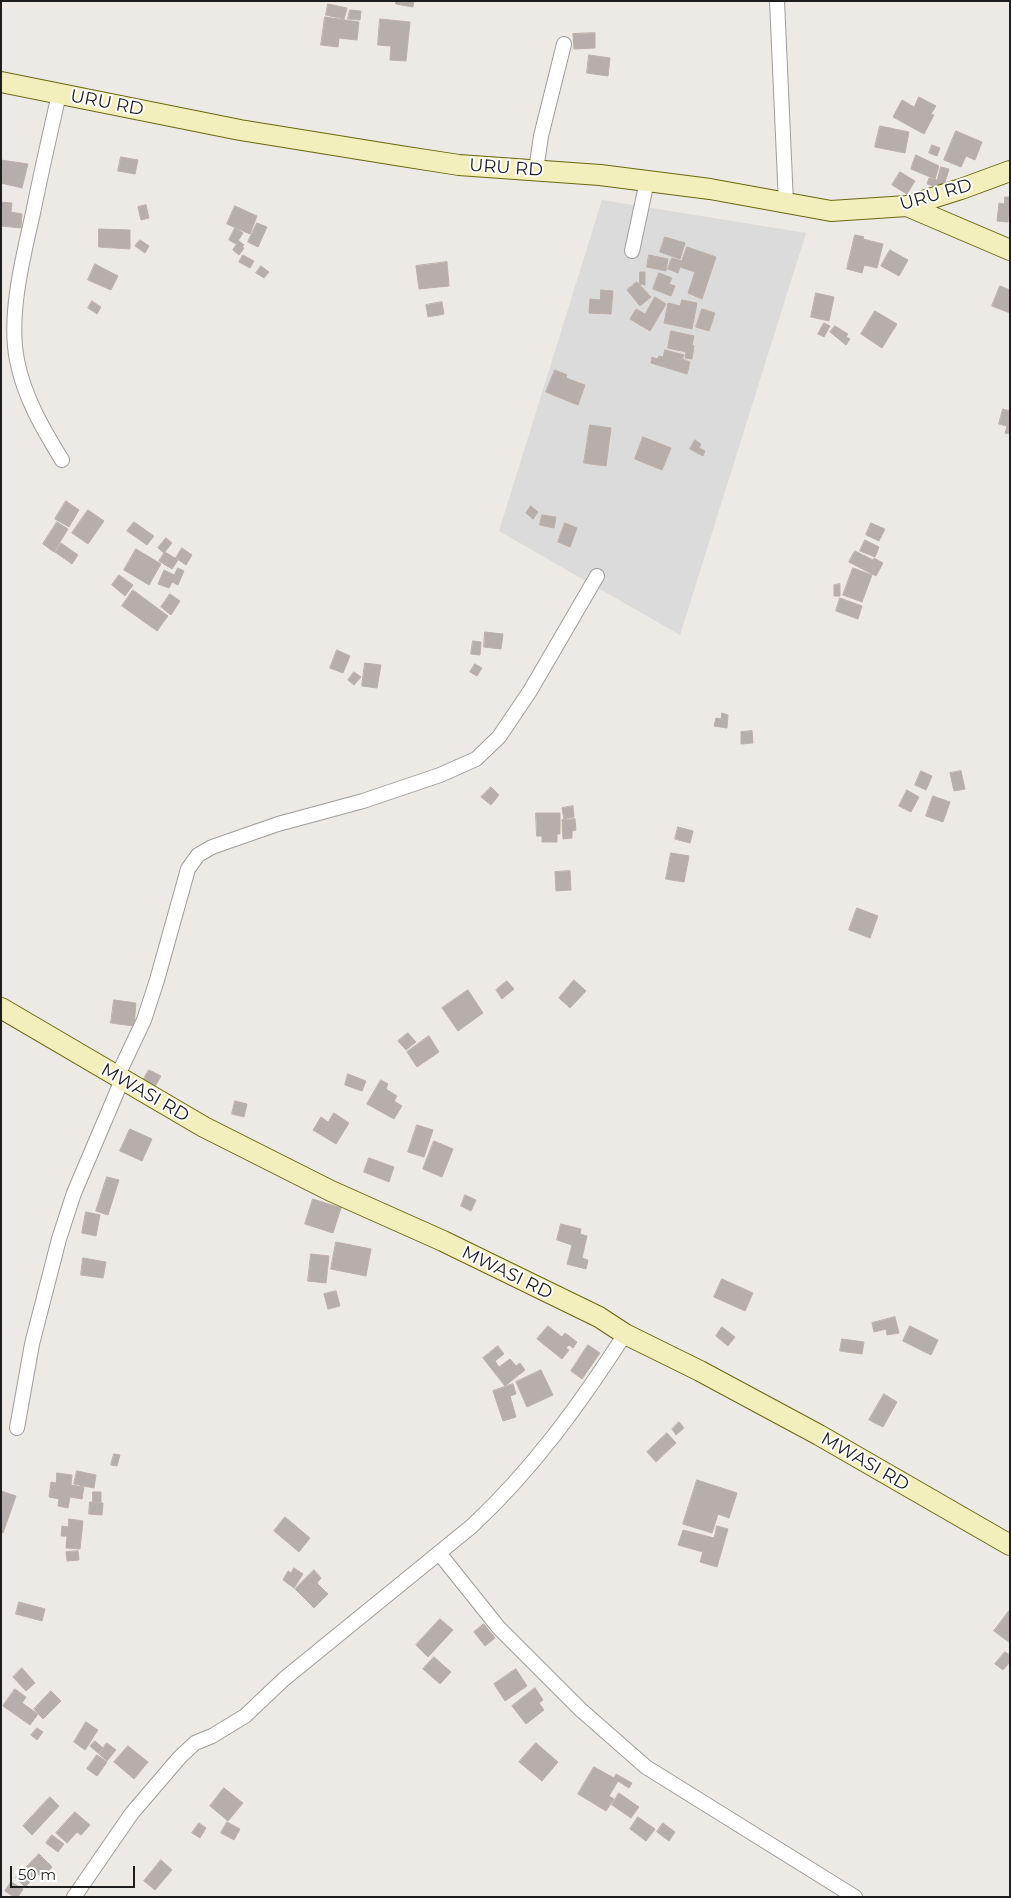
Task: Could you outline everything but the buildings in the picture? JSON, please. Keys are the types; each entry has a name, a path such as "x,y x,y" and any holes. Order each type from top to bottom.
{"street":[{"path":"777,1 786,202"},
{"path":"536,170 541,136 564,44"},
{"name":"URU RD","path":"1,82 240,130 401,156 459,165 536,170 710,189 832,211 907,206 961,190 1010,171"},
{"path":"59,94 18,286 14,334 16,359 22,383 40,424 62,460"},
{"path":"632,251 647,181"},
{"path":"907,206 1010,250"},
{"path":"17,1428 32,1344 59,1239 74,1193 144,1020 188,869 198,855 212,847 278,824 372,798 440,775 476,759 499,737 530,691 597,576"},
{"name":"MWASI RD","path":"1,1008 204,1127 314,1183 442,1241 598,1317 625,1334 700,1371 819,1435 1010,1545"},
{"path":"74,1897 132,1813 180,1757 195,1743 212,1736 245,1716 284,1679 484,1516 570,1417 625,1334"},
{"path":"438,1553 499,1628 581,1710 646,1767 855,1897"}],"shaded area":[{"path":"602,200 806,233 680,635 499,531"}]}
